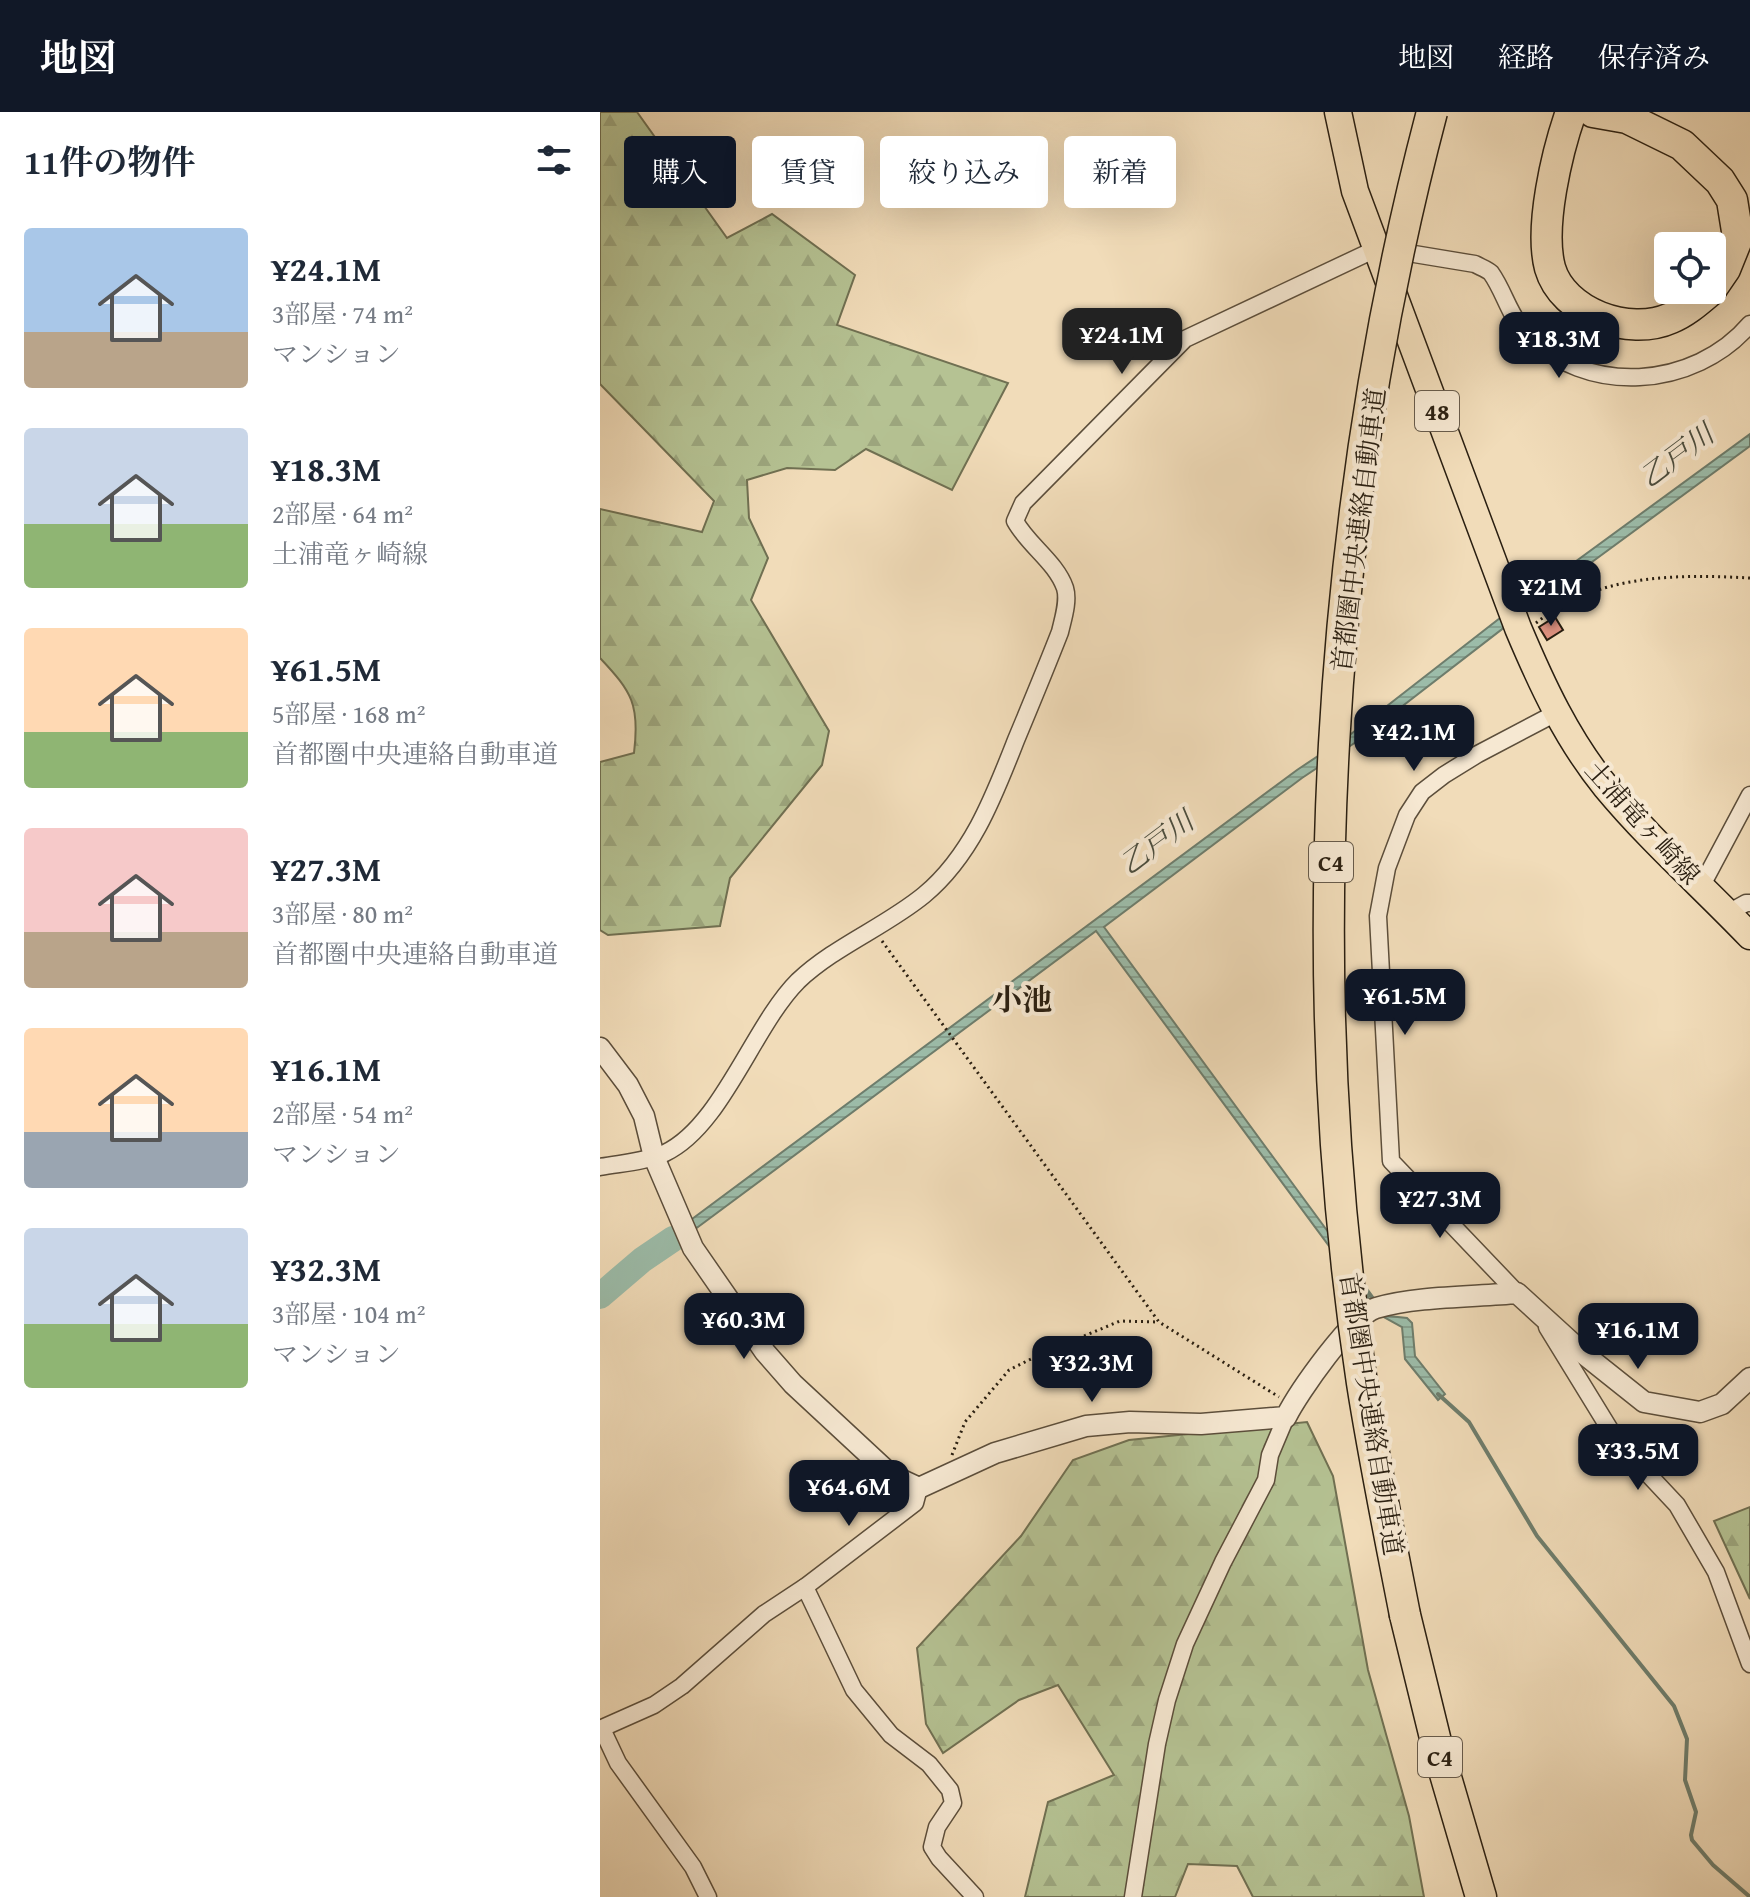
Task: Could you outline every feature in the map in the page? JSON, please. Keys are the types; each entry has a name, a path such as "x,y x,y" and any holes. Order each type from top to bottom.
{"highway":[{"name":"首都圏中央連絡自動車道","path":"1432,112 1396,269 1360,483 1346,596 1336,726 1331,854 1332,1027 1342,1206 1362,1380 1405,1615 1438,1750 1481,1897"},
{"path":"1593,112 1627,118 1682,145 1720,181 1732,200 1738,237 1726,267"},
{"path":"1568,119 1546,217 1549,266 1558,289 1594,315 1644,326 1670,319 1690,304"}],"main road":[{"name":"土浦竜ヶ崎線","path":"1338,112 1355,191 1516,622 1556,713 1606,787 1701,887 1739,908 1750,936"}],"street":[{"path":"600,1167 654,1157 688,1139 718,1100 797,982 832,954 924,895 961,854 991,803 1060,632 1065,608 1066,589 1015,521 1023,503 1185,339 1378,248 1475,264 1490,271 1511,314 1525,332 1542,347 1592,372 1608,376 1671,374 1717,354 1734,342 1750,324"},
{"path":"1556,713 1466,761 1422,792 1407,815 1387,868 1378,916 1391,1161 1540,1315 1644,1402 1700,1412 1722,1404 1750,1378"},
{"path":"1701,887 1750,795"},
{"path":"600,1048 628,1085 644,1116 654,1157 693,1248 765,1352 793,1384 891,1475 919,1488 995,1453 1086,1426 1130,1422 1201,1424 1289,1411"},
{"path":"1133,1897 1157,1744 1171,1686 1185,1644 1266,1480 1270,1455 1289,1411 1341,1337 1372,1309 1409,1302 1517,1293"},
{"path":"1540,1315 1617,1441 1677,1505 1716,1572 1750,1664"},
{"path":"708,1897 693,1867 618,1763 601,1729 654,1705 682,1686 764,1614 805,1587 915,1503 919,1488"},
{"path":"805,1587 854,1690 891,1735 929,1764 950,1790 953,1803 937,1827 932,1847 975,1897"}],"path":[{"path":"1516,622 1592,591 1660,576 1750,578"},
{"path":"873,930 1159,1322 1289,1411"},
{"path":"943,1477 965,1422 1009,1370 1120,1321 1159,1322"}],"green space":[{"path":"600,112 637,112 654,136 624,136 624,208 706,208 727,238 772,214 855,275 837,325 1008,383 952,490 866,449 835,470 787,468 747,480 749,518 768,558 751,600 829,731 822,765 730,878 720,926 608,935 600,930 600,762 634,753 636,723 626,690 600,658 600,509 702,532 714,501 600,384"},
{"path":"1307,1422 1333,1476 1368,1670 1409,1816 1424,1897 1253,1897 1237,1866 1188,1864 1175,1897 1025,1897 1048,1802 1114,1775 1058,1685 1019,1700 943,1753 926,1724 917,1648 1021,1536 1073,1460 1129,1440"},
{"path":"1750,1507 1750,1599 1714,1521"}],"shaded area":[{"path":"1750,434 1750,446 1104,927 1334,1240 1375,1308 1096,931 694,1230 645,1263 640,1255 1297,770 1351,734 1527,597"},
{"path":"1380,1315 1407,1318 1412,1323 1415,1356 1445,1394 1438,1400 1405,1359 1402,1327"}],"building":[{"path":"1555,617 1563,630 1547,640 1539,627"}],"waterway":[{"name":"乙戸川","path":"600,1296 642,1260 673,1239"},
{"path":"1363,1285 1374,1300"},
{"path":"1438,1394 1469,1422 1537,1536 1674,1706 1687,1739 1685,1780 1696,1812 1692,1840 1713,1865 1750,1897"}],"district":[{"name":"小池","path":"1022,999"}]}
